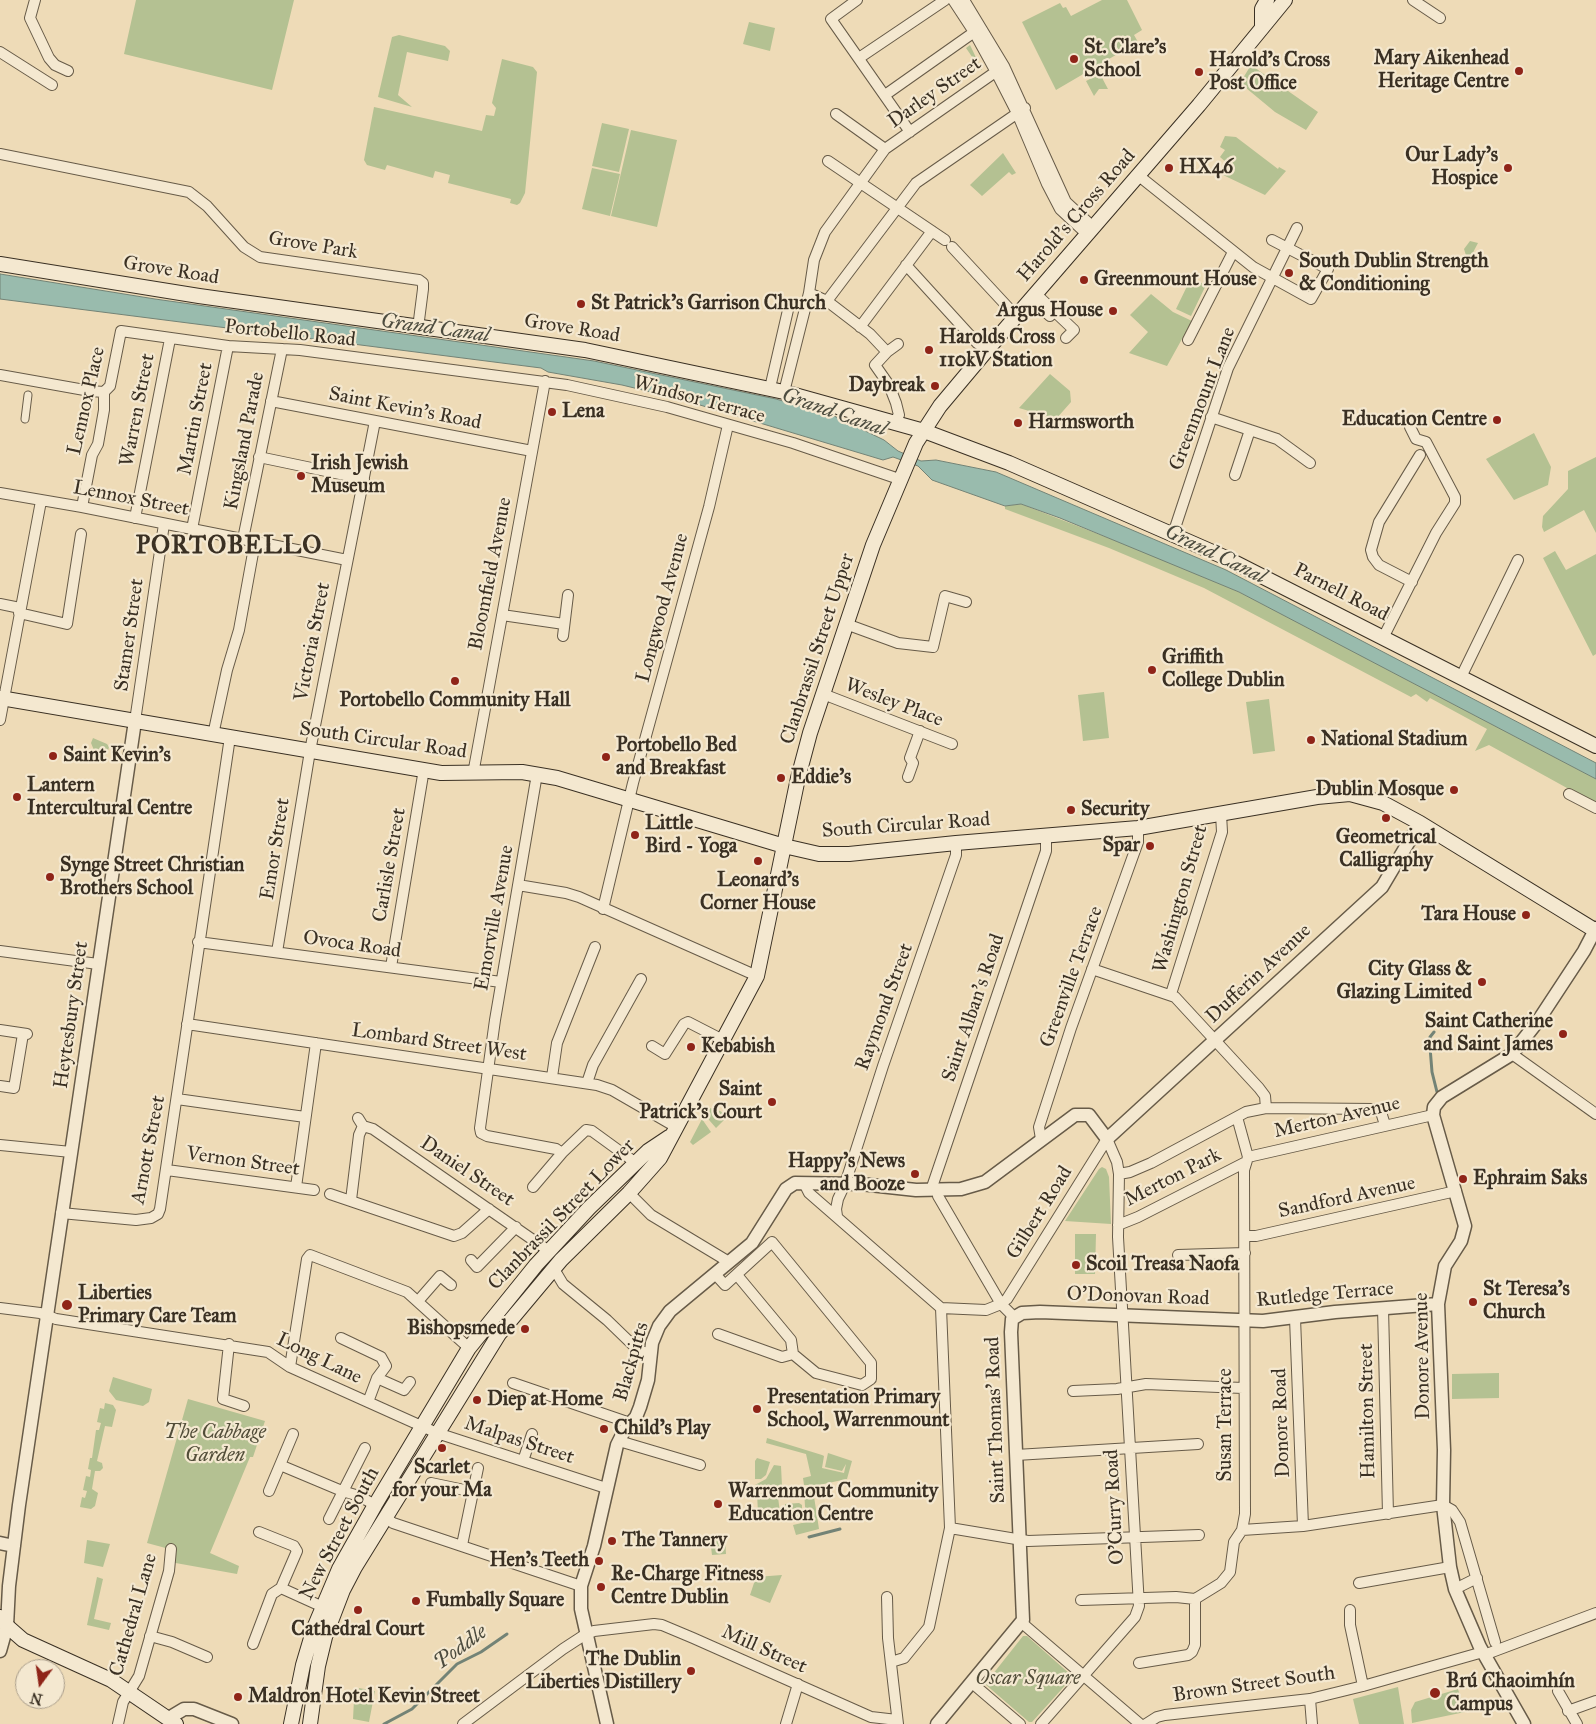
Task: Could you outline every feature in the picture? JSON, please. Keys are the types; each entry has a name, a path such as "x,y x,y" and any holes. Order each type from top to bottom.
{"main road":[{"path":"1262,28 1262,9 1267,0"},
{"name":"Harold's Cross Road","path":"912,452 940,406 1033,296 1139,176 1285,0"},
{"name":"Grove Road","path":"0,264 418,328 585,350 770,388 924,431"},
{"name":"Parnell Road","path":"924,431 1009,463 1224,556 1596,746"},
{"name":"Clanbrassil Street Upper","path":"784,846 798,778 823,694 873,545 912,452"},
{"name":"South Circular Road","path":"2,699 441,773 537,774 629,799 784,846 806,852 834,855 956,842 1138,828 1317,796 1350,794 1379,802 1420,823 1596,930"},
{"name":"Clanbrassil Street Lower","path":"437,1433 487,1351 554,1269 596,1223 629,1193 657,1162 757,976 784,846"},
{"name":"Clanbrassil Street Lower","path":"422,1426 469,1348 515,1289 549,1251 648,1151 673,1132"},
{"name":"New Street South","path":"292,1724 303,1665 322,1607 339,1569 422,1426"},
{"name":"New Street South","path":"310,1724 318,1666 332,1618 355,1567 437,1433"},
{"path":"3,1621 23,1640 95,1671 131,1691 173,1721"}],"street":[{"path":"35,0 30,18 49,58 55,65 68,71"},
{"path":"857,0 831,19 910,132"},
{"path":"859,58 945,0"},
{"path":"952,0 978,29"},
{"path":"964,0 1066,202 1091,231"},
{"path":"1412,0 1440,18"},
{"path":"885,96 978,29"},
{"path":"0,52 52,85"},
{"name":"Darley Street","path":"885,149 1000,69"},
{"path":"828,301 916,183 1021,110"},
{"path":"784,392 819,245 826,232 885,149 836,114"},
{"name":"Grove Park","path":"0,154 189,192 207,206 244,248 260,257 419,280 423,283 423,289 418,328"},
{"path":"828,160 948,243 1016,316"},
{"path":"1139,176 1233,252 1272,278 1311,299 1328,269 1272,240"},
{"name":"Greenmount Lane","path":"1173,534 1228,368 1297,228"},
{"path":"860,326 932,231"},
{"path":"1188,340 1233,252"},
{"path":"906,265 977,343 987,350"},
{"path":"809,292 828,301 860,326 887,352"},
{"path":"1033,296 1070,334"},
{"path":"770,388 788,310"},
{"name":"Portobello Road","path":"121,331 228,346 282,349 545,381"},
{"name":"Lennox Place","path":"82,507 92,455 100,435 104,410 104,392 110,386 121,331"},
{"name":"Warren Street","path":"136,518 170,339"},
{"path":"894,422 899,415 896,403 889,384 875,365 887,352 898,344"},
{"name":"Martin Street","path":"192,529 228,346"},
{"name":"Kingsland Parade","path":"243,539 282,349"},
{"path":"0,375 104,392"},
{"name":"Windsor Terrace","path":"545,381 667,407 902,474"},
{"name":"Bloomfield Avenue","path":"473,774 545,381"},
{"path":"25,419 29,391"},
{"name":"Saint Kevin's Road","path":"271,401 532,451"},
{"path":"1212,417 1277,439 1310,463"},
{"name":"Victoria Street","path":"310,751 375,421"},
{"name":"Longwood Avenue","path":"603,909 629,799 710,507 728,425"},
{"path":"1383,638 1436,533 1453,509 1455,497 1426,442 1416,439 1410,427"},
{"path":"1236,475 1250,430"},
{"path":"1412,582 1379,565 1373,557 1371,550 1378,522 1420,455"},
{"path":"260,457 364,479"},
{"name":"Lennox Street","path":"0,493 82,507 347,560"},
{"path":"0,720 2,699 41,501"},
{"name":"Stamer Street","path":"135,721 164,524"},
{"path":"0,604 67,624 81,534"},
{"path":"213,735 227,670 239,630 255,542"},
{"path":"1461,677 1518,560"},
{"path":"563,636 568,595"},
{"path":"846,624 898,643 933,647 945,596 966,602"},
{"path":"502,614 564,624"},
{"name":"Wesley Place","path":"823,694 952,744"},
{"name":"Heytesbury Street","path":"0,1651 98,964 135,721"},
{"path":"908,777 913,763 910,758 920,731"},
{"name":"Arnott Street","path":"62,1213 114,1219 151,1218 158,1214 167,1170 198,942 230,737"},
{"name":"Emor Street","path":"277,952 310,751"},
{"name":"Carlisle Street","path":"391,967 424,769"},
{"name":"Emorville Avenue","path":"537,774 488,1069 481,1133 556,1149 562,1153"},
{"path":"1569,794 1596,808"},
{"name":"Washington Street","path":"1171,994 1222,832 1221,814"},
{"name":"Dufferin Avenue","path":"1107,1139 1382,887 1390,877 1420,823"},
{"name":"Greenville Terrace","path":"1041,1139 1039,1127 1092,969 1138,842 1138,828"},
{"name":"Saint Alban's Road","path":"934,1190 1046,851 1046,836"},
{"name":"Raymond Street","path":"838,1216 836,1209 838,1199 846,1184 883,1066 956,855 956,842"},
{"path":"518,885 566,893 757,976"},
{"path":"1433,1115 1434,1107 1442,1097 1512,1054 1538,1021 1596,930"},
{"name":"Ovoca Road","path":"198,942 502,982"},
{"path":"552,1077 557,1043 595,947"},
{"path":"0,951 98,964"},
{"path":"1092,969 1171,994 1263,1094 1266,1108"},
{"path":"587,1082 593,1066 641,979"},
{"path":"652,1046 665,1054 684,1024 688,1022 722,1040"},
{"name":"Lombard Street West","path":"187,1024 587,1082 612,1090 673,1132"},
{"path":"0,1030 25,1034 14,1088 0,1086"},
{"path":"296,1187 304,1116 316,1044"},
{"path":"1512,1054 1596,1114"},
{"path":"177,1099 304,1116"},
{"path":"1119,1174 1130,1172 1151,1163 1246,1112 1266,1108 1374,1109 1380,1112 1385,1125"},
{"path":"1001,1304 986,1310 941,1308 932,1302 838,1216 809,1193 804,1183 934,1190 961,1189 985,1182 1070,1118 1082,1113 1089,1114 1094,1119 1107,1139"},
{"name":"Merton Avenue","path":"1246,1160 1385,1125 1433,1115"},
{"name":"Donore Avenue","path":"1433,1115 1456,1191 1465,1232 1445,1266 1438,1304 1444,1450 1443,1505 1450,1567 1455,1588 1483,1653 1524,1724"},
{"name":"Susan Terrace","path":"1194,1599 1225,1579 1232,1565 1234,1542 1242,1530 1245,1514 1243,1388 1246,1160 1237,1117"},
{"name":"Daniel Street","path":"351,1200 360,1122 373,1129 549,1251"},
{"path":"533,1187 562,1153 586,1130 592,1131 636,1164"},
{"name":"O'Curry Road","path":"1084,1676 1135,1617 1139,1597 1122,1316 1118,1225 1119,1174 1117,1162 1107,1139"},
{"name":"Gilbert Road","path":"1001,1304 1007,1299 1037,1253 1107,1139"},
{"path":"0,1145 71,1152"},
{"name":"Merton Park","path":"1118,1225 1246,1160"},
{"name":"Vernon Street","path":"167,1170 314,1190"},
{"name":"Blackpitts","path":"607,1724 581,1609 581,1586 594,1546 606,1488 619,1440 640,1407 648,1380 655,1335 664,1318 752,1243 786,1190 795,1183 804,1183"},
{"path":"934,1190 1001,1304 1014,1317"},
{"name":"Sandford Avenue","path":"1245,1236 1256,1236 1456,1191"},
{"path":"629,1193 651,1215 729,1262"},
{"path":"330,1194 454,1236 462,1233 489,1209"},
{"path":"471,1260 477,1267 516,1227"},
{"path":"715,1274 725,1285 772,1242 871,1363 872,1379 862,1386 816,1373 793,1354 791,1340 737,1275"},
{"path":"1178,1255 1245,1253"},
{"path":"290,1367 307,1259 310,1255 395,1286 419,1300 469,1348"},
{"path":"554,1269 563,1284 607,1320 638,1350 651,1354"},
{"path":"419,1300 440,1276 451,1286"},
{"name":"Rutledge Terrace","path":"1244,1320 1296,1318 1438,1304"},
{"name":"Long Lane","path":"0,1308 48,1314 54,1318 229,1344 268,1352 290,1367 422,1426"},
{"path":"890,1662 904,1658 929,1627 950,1528 941,1308"},
{"name":"Hamilton Street","path":"1383,1308 1388,1514"},
{"name":"O'Donovan Road","path":"1031,1312 1244,1320"},
{"name":"Saint Thomas' Road","path":"1022,1623 1011,1332 1012,1319 1014,1317 1031,1312"},
{"name":"Donore Road","path":"1296,1318 1303,1526"},
{"path":"718,1334 782,1357 793,1354"},
{"path":"341,1338 381,1357 386,1366 377,1378 368,1402"},
{"path":"229,1344 222,1399 244,1406"},
{"path":"377,1378 404,1390 410,1382"},
{"path":"513,1383 630,1422"},
{"path":"1073,1391 1117,1389 1146,1384 1243,1388"},
{"name":"Malpas Street","path":"422,1426 437,1433 606,1488"},
{"path":"269,1491 293,1434"},
{"path":"523,1461 532,1434"},
{"path":"619,1440 700,1465"},
{"path":"1016,1455 1198,1444"},
{"path":"329,1519 365,1448"},
{"path":"280,1465 342,1491 359,1496 375,1505"},
{"path":"462,1545 478,1468"},
{"path":"431,1483 474,1492"},
{"path":"1242,1530 1303,1526 1443,1505 1452,1510 1460,1522 1496,1642"},
{"path":"385,1517 393,1523 581,1586"},
{"path":"950,1528 1020,1539 1198,1535"},
{"path":"253,1644 272,1594 281,1588 297,1549 259,1532"},
{"path":"0,1543 14,1546"},
{"name":"Cathedral Lane","path":"118,1724 123,1702 139,1676 169,1571 171,1549"},
{"path":"1359,1583 1450,1567"},
{"path":"1455,1588 1477,1578"},
{"path":"281,1588 322,1607"},
{"path":"887,1597 890,1662 897,1722"},
{"path":"1081,1600 1139,1597 1194,1599 1195,1645 1192,1652 1188,1655 1139,1663"},
{"path":"1350,1610 1350,1625 1363,1686"},
{"name":"Brown Street South","path":"1146,1724 1157,1717 1165,1715 1310,1698 1363,1686 1483,1653 1596,1613"},
{"path":"938,1722 1022,1623 1140,1724"},
{"name":"Mill Street","path":"463,1724 563,1648 586,1634 618,1627 662,1625 871,1717 897,1722"},
{"path":"150,1636 172,1642 207,1657"},
{"path":"1041,1724 1084,1676"},
{"path":"972,1683 1020,1724"},
{"path":"786,1724 798,1684"},
{"path":"1558,1691 1577,1724"},
{"path":"1310,1698 1312,1724"},
{"path":"1568,1711 1596,1701"},
{"path":"173,1721 184,1709 194,1709 232,1724"}],"green space":[{"path":"136,0 294,0 272,90 124,54"},
{"name":"St. Clare's School","path":"1102,0 1127,0 1142,30 1134,35 1138,42 1056,90 1022,22 1060,3 1063,8 1066,7 1071,16"},
{"path":"749,22 775,28 770,51 743,44"},
{"path":"399,35 445,46 450,51 448,61 407,52 398,95 412,107 378,97 392,37"},
{"path":"970,45 982,70 966,48"},
{"path":"502,59 533,67 537,72 525,193 520,203 517,205 510,203 511,199 448,183 450,175 435,171 433,178 387,165 385,170 367,165 364,160 374,107 482,131 486,115 494,116 496,108 492,103"},
{"path":"1251,65 1318,112 1306,130 1275,112 1240,83"},
{"path":"1100,74 1108,89 1099,89 1094,96 1086,81"},
{"path":"602,123 629,129 619,172 592,166"},
{"path":"631,130 677,140 657,227 611,216"},
{"path":"1225,136 1236,137 1278,169 1279,167 1286,171 1265,195 1223,175 1228,164 1220,157 1225,150 1220,147"},
{"path":"1003,153 1016,173 1012,175 1009,172 982,196 970,185"},
{"path":"592,168 620,174 610,216 582,209"},
{"path":"1470,241 1478,243 1468,262 1464,249"},
{"path":"1191,278 1206,285 1191,316 1176,309"},
{"path":"1151,294 1173,312 1192,321 1167,366 1129,353 1148,332 1130,315"},
{"path":"1050,374 1070,391 1071,402 1056,419 1019,408"},
{"path":"1534,433 1551,467 1548,485 1514,500 1486,459"},
{"path":"1596,457 1596,533 1584,510 1544,532 1542,527 1543,516 1568,489 1568,471"},
{"path":"1021,504 1152,555 1239,592 1330,639 1596,779 1596,804 1489,745 1475,751 1487,729 1430,698 1427,702 1416,694 1411,697 1204,588 1109,548 1005,509 1005,506"},
{"path":"1555,551 1566,570 1596,554 1596,654 1593,656 1543,558"},
{"path":"1104,692 1109,738 1083,741 1078,695"},
{"path":"1269,699 1275,751 1253,754 1246,702"},
{"path":"93,738 107,744 109,747 107,754 103,757 96,755 91,743"},
{"path":"706,1107 720,1111 728,1116 716,1128 703,1113"},
{"path":"702,1119 711,1132 693,1145 690,1142"},
{"path":"1102,1167 1106,1169 1109,1177 1111,1224 1065,1221 1099,1169"},
{"path":"1075,1234 1096,1234 1095,1274 1075,1274"},
{"path":"1499,1373 1499,1398 1452,1399 1452,1374"},
{"path":"113,1377 152,1389 149,1402 143,1406 116,1400 109,1391"},
{"name":"The Cabbage Garden","path":"188,1399 265,1421 253,1457 250,1457 210,1553 239,1566 237,1574 170,1562 173,1550 147,1543"},
{"path":"105,1403 113,1405 116,1410 112,1427 105,1426 97,1461 102,1463 103,1468 100,1471 95,1471 92,1489 98,1493 95,1506 91,1509 80,1507 82,1497 85,1498 87,1491 83,1490 86,1476 90,1477 91,1470 88,1469 90,1458 92,1458 96,1430 99,1430 101,1423 97,1422 100,1408 104,1409"},
{"path":"767,1438 824,1456 822,1468 844,1473 846,1464 842,1471 825,1467 828,1453 852,1461 847,1479 819,1485 804,1485 803,1478 811,1476 806,1454 766,1443"},
{"path":"757,1458 770,1462 766,1475 761,1479 755,1479 755,1461"},
{"path":"774,1465 781,1466 782,1486 759,1488 755,1485 766,1479"},
{"path":"804,1490 813,1490 819,1529 796,1535 793,1525 806,1522"},
{"path":"757,1493 772,1494 778,1497 780,1513 777,1518 763,1518 758,1513"},
{"path":"799,1503 802,1505 802,1520 792,1522 786,1520 785,1504"},
{"path":"725,1538 726,1554 712,1555 710,1539"},
{"path":"87,1540 110,1544 103,1567 84,1563"},
{"path":"782,1575 770,1603 750,1595 756,1577"},
{"path":"97,1577 103,1579 94,1619 111,1623 109,1630 87,1625"},
{"name":"Oscar Square","path":"1023,1636 1027,1636 1071,1675 1071,1679 1032,1722 1029,1722 985,1684"},
{"path":"1398,1687 1404,1724 1359,1724 1353,1699"},
{"path":"359,1688 375,1691 369,1722 353,1719 354,1700 357,1700"},
{"path":"1458,1689 1465,1712 1412,1723 1411,1710 1415,1702"}],"shaded area":[{"path":"0,274 155,299 594,361 776,399 834,416 884,440 898,451 921,461 936,460 996,472 1226,570 1596,763 1596,779 1239,592 1060,518 1021,504 1005,506 932,480 918,466 893,457 883,460 680,399 622,385 548,372 541,368 0,299"}],"waterway":[{"path":"1434,1032 1430,1037 1430,1047 1432,1072 1437,1092"},
{"name":"Poddle","path":"809,1537 840,1529"},
{"name":"Poddle","path":"384,1724 412,1709 457,1664 481,1652 507,1634"}],"place":[{"name":"St. Clare's School","path":"1074,59"},
{"name":"Mary Aikenhead Heritage Centre","path":"1519,71"},
{"name":"Harold's Cross Post Office","path":"1199,72"},
{"name":"HX46","path":"1169,168"},
{"name":"Our Lady's Hospice","path":"1508,168"},
{"name":"South Dublin Strength & Conditioning","path":"1289,273"},
{"name":"Greenmount House","path":"1084,280"},
{"name":"St Patrick's Garrison Church","path":"581,304"},
{"name":"Argus House","path":"1113,311"},
{"name":"Harolds Cross 110kV Station","path":"929,350"},
{"name":"Daybreak","path":"935,386"},
{"name":"Lena","path":"552,412"},
{"name":"Education Centre","path":"1497,420"},
{"name":"Harmsworth","path":"1018,423"},
{"name":"Irish Jewish Museum","path":"301,476"},
{"name":"Griffith College Dublin","path":"1152,670"},
{"name":"Portobello Community Hall","path":"455,681"},
{"name":"National Stadium","path":"1311,740"},
{"name":"Saint Kevin's","path":"53,756"},
{"name":"Portobello Bed and Breakfast","path":"606,757"},
{"name":"Eddie's","path":"781,778"},
{"name":"Dublin Mosque","path":"1454,790"},
{"name":"Lantern Intercultural Centre","path":"17,797"},
{"name":"Security","path":"1071,810"},
{"name":"Geometrical Calligraphy","path":"1386,818"},
{"name":"Little Bird - Yoga","path":"635,835"},
{"name":"Spar","path":"1150,846"},
{"name":"Leonard's Corner House","path":"758,861"},
{"name":"Synge Street Christian Brothers School","path":"50,877"},
{"name":"Tara House","path":"1526,915"},
{"name":"City Glass & Glazing Limited","path":"1482,982"},
{"name":"Saint Catherine and Saint James","path":"1563,1034"},
{"name":"Kebabish","path":"691,1047"},
{"name":"Saint Patrick's Court","path":"772,1102"},
{"name":"Happy's News and Booze","path":"915,1174"},
{"name":"Ephraim Saks","path":"1463,1179"},
{"name":"Scoil Treasa Naofa","path":"1076,1265"},
{"name":"St Teresa's Church","path":"1473,1302"},
{"name":"Liberties Primary Care Team","path":"67,1305"},
{"name":"Bishopsmede","path":"525,1329"},
{"name":"Diep at Home","path":"477,1400"},
{"name":"Presentation Primary School, Warrenmount","path":"757,1409"},
{"name":"Child's Play","path":"604,1429"},
{"name":"Scarlet for your Ma","path":"442,1448"},
{"name":"Warrenmout Community Education Centre","path":"718,1504"},
{"name":"The Tannery","path":"612,1541"},
{"name":"Hen's Teeth","path":"599,1561"},
{"name":"Re-Charge Fitness Centre Dublin","path":"601,1587"},
{"name":"Fumbally Square","path":"416,1601"},
{"name":"Cathedral Court","path":"358,1610"},
{"name":"The Dublin Liberties Distillery","path":"691,1671"},
{"name":"Brú Chaoimhín Campus","path":"1435,1693"},
{"name":"Maldron Hotel Kevin Street","path":"238,1697"}],"district":[{"name":"PORTOBELLO","path":"229,547"}],"water label":[{"name":"Grand Canal","path":"435,329"},
{"name":"Grand Canal","path":"834,413"},
{"name":"Grand Canal","path":"1215,555"}]}
